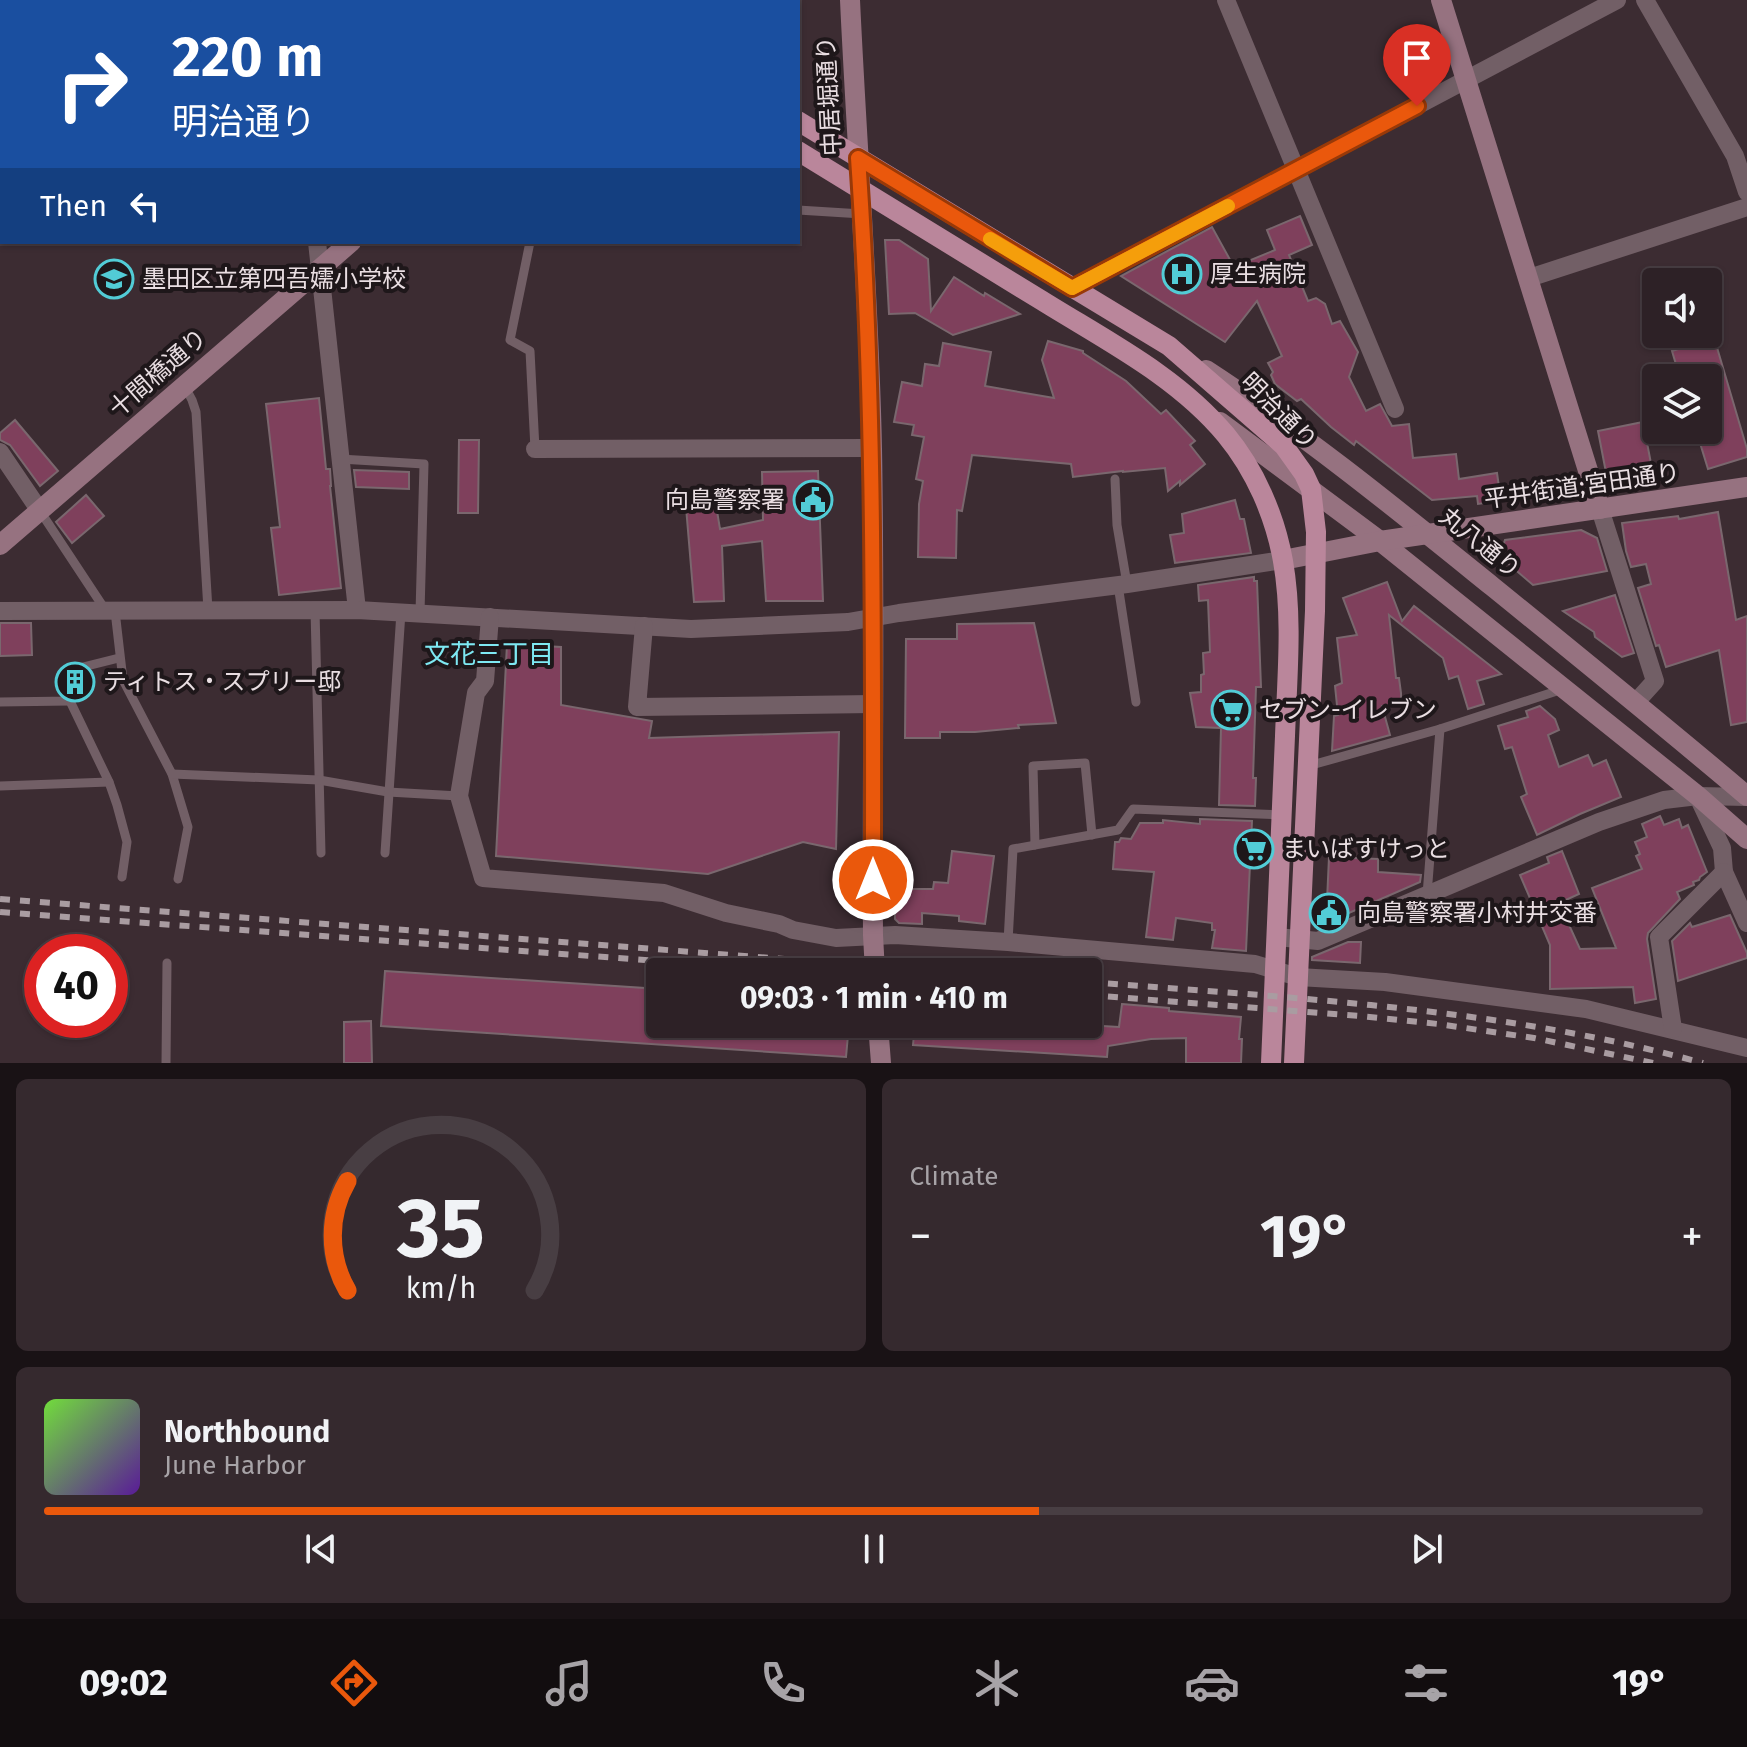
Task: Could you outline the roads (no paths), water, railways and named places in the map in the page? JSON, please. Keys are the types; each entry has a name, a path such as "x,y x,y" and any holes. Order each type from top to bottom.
{"main road":[{"name":"明治通り","path":"800,122 1169,346 1284,446 1304,474 1311,489 1316,554 1294,1063"},
{"path":"800,152 1144,364 1201,407 1227,436 1249,469 1266,506 1283,560 1289,627 1271,1063"}],"street":[{"name":"中居堀通り","path":"850,0 871,448 874,958"},
{"path":"1226,0 1395,409"},
{"path":"1441,0 1655,681 1636,702"},
{"path":"1072,288 1617,0"},
{"path":"1645,0 1735,156 1747,192"},
{"path":"1529,278 1747,207"},
{"path":"317,244 357,610"},
{"name":"十間橋通り","path":"0,545 349,244"},
{"name":"丸八通り","path":"1169,346 1242,393 1429,535 1636,702 1747,797"},
{"path":"1201,407 1380,541 1698,796 1747,839"},
{"path":"535,449 871,448"},
{"path":"0,452 40,511"},
{"name":"平井街道;宮田通り","path":"1283,560 1380,541 1747,487"},
{"path":"0,611 357,610 691,629 848,622 1283,560"},
{"path":"490,617 485,681 476,693 459,796 483,878 664,893 726,913 836,938 895,935 1008,942 1255,964 1298,977 1385,982 1586,1009 1747,1048"},
{"path":"644,626 637,707 873,704"},
{"path":"1698,796 1722,848 1724,872 1747,923"},
{"path":"1277,937 1318,941 1599,822 1664,800 1698,796 1747,797"},
{"path":"1673,1029 1659,937 1724,872"},
{"path":"879,1038 881,1063"}],"lane":[{"path":"800,210 862,214"},
{"path":"530,244 510,340 530,351 535,449"},
{"path":"184,385 196,412 208,610"},
{"path":"340,459 424,464 388,792 385,853"},
{"path":"1115,479 1122,585 1136,702"},
{"path":"40,511 111,611 123,680 172,774 188,827 178,879"},
{"path":"315,610 321,853"},
{"path":"119,658 63,672 62,682 109,782 127,842 122,877"},
{"path":"1308,766 1440,729 1563,689"},
{"path":"0,702 70,701"},
{"path":"1427,895 1440,729"},
{"path":"1035,845 1033,766 1085,763 1092,835"},
{"path":"172,774 319,780 388,792 459,796"},
{"path":"0,786 109,782"},
{"path":"1008,942 1013,849 1118,830 1133,809 1282,815"},
{"path":"166,1063 167,963"}],"railway":[{"path":"0,899 771,958"},
{"path":"0,912 646,960"},
{"path":"1102,983 1320,1000 1474,1017 1627,1044 1703,1063"},
{"path":"1102,996 1438,1024 1534,1038 1653,1063"}],"place":[{"name":"厚生病院","path":"1182,274"},
{"name":"墨田区立第四吾嬬小学校","path":"114,279"},
{"name":"向島警察署","path":"813,500"},
{"name":"ティトス・スプリー邸","path":"75,682"},
{"name":"セブン-イレブン","path":"1231,710"},
{"name":"まいばすけっと","path":"1254,849"},
{"name":"向島警察署小村井交番","path":"1329,913"}],"district":[{"name":"文花三丁目","path":"489,654"}]}
